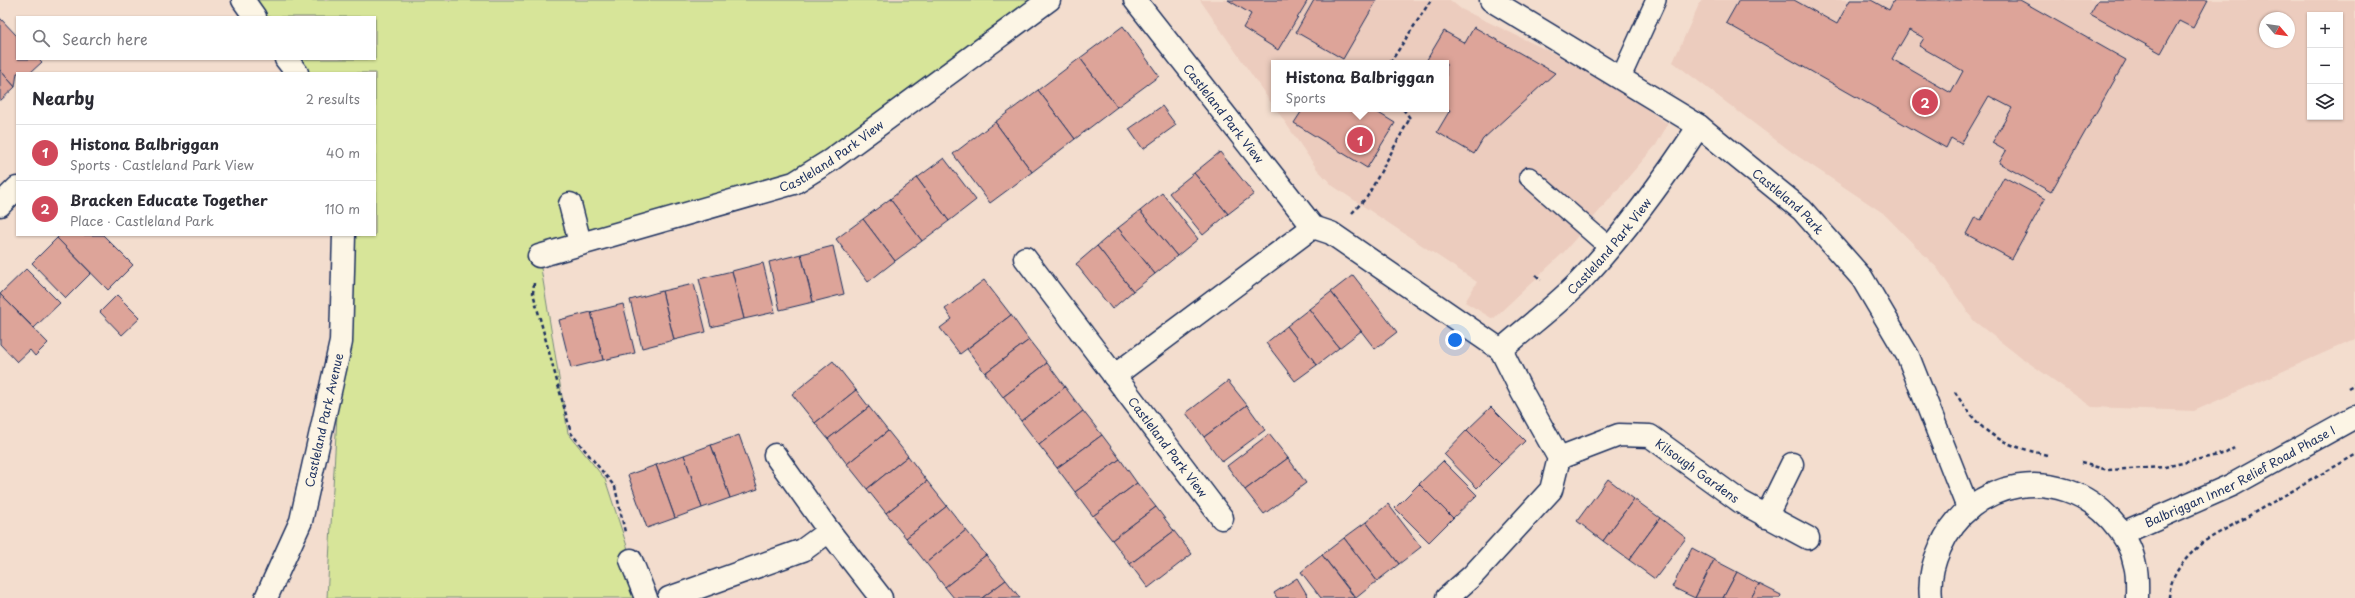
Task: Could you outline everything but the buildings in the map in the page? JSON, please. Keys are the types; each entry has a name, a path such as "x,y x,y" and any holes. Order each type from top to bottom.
{"street":[{"path":"243,0 254,16"},
{"name":"Castleland Park View","path":"539,256 794,183 831,160 1049,0"},
{"name":"Castleland Park View","path":"1135,0 1322,230 1501,350 1522,392 1559,458"},
{"name":"Castleland Park","path":"1492,0 1570,49 1621,77 1699,126 1802,210 1862,278 1908,356 1968,508"},
{"path":"287,60 296,72"},
{"name":"Castleland Park View","path":"1501,350 1582,279 1610,248 1655,193 1699,126"},
{"path":"0,205 16,189"},
{"path":"570,204 580,244"},
{"path":"1114,376 1322,230"},
{"name":"Castleland Park Avenue","path":"266,598 301,520 341,342 344,236"},
{"name":"Castleland Park View","path":"1025,258 1222,518"},
{"name":"Balbriggan Inner Relief Road Phase I","path":"2122,533 2232,485 2355,417"},
{"name":"Kilsough Gardens","path":"1559,458 1619,435 1650,436 1741,502 1766,517 1808,538"},
{"path":"775,455 881,598"},
{"path":"1447,598 1472,576 1551,490 1559,458"},
{"path":"1766,517 1792,464"},
{"path":"1931,598 1933,563 1946,533 1968,508 1998,490 2033,484 2068,489 2099,507 2122,533 2135,564 2137,598"},
{"path":"669,598 803,550 830,531"},
{"path":"631,560 646,598"}],"lane":[{"path":"1621,77 1656,0"},
{"path":"1530,176 1610,248"}],"path":[{"path":"1392,60 1431,0"},
{"path":"1322,230 1367,197 1410,118 1405,112"},
{"path":"539,256 532,293 571,434 614,487 631,560"},
{"path":"2342,392 2355,384"},
{"path":"1952,386 1968,413 1994,438 2026,450 2048,456"},
{"path":"2078,463 2108,470 2165,467 2226,453 2240,446"},
{"path":"2169,598 2170,585 2183,561 2203,542 2355,455"}],"shaded area":[{"path":"1200,0 1450,0 1461,9 1576,64 1613,86 1668,124 1656,145 1564,252 1493,319 1465,302 1477,282 1333,186 1317,169 1278,112 1449,112 1449,60 1271,60 1271,103"},
{"path":"1701,0 2355,0 2355,339 2194,411 2092,407 2019,356 1974,321 1937,268 1883,213 1793,153 1673,62"}],"green space":[{"path":"243,0 1049,0 831,160 539,256 568,433 605,479 644,598 327,598 341,342 344,236 376,236 376,72 296,72 287,60 376,60 376,16 254,16"}],"place":[{"name":"Bracken Educate Together","path":"1925,102"},
{"name":"Histona Balbriggan","path":"1360,140"}]}
